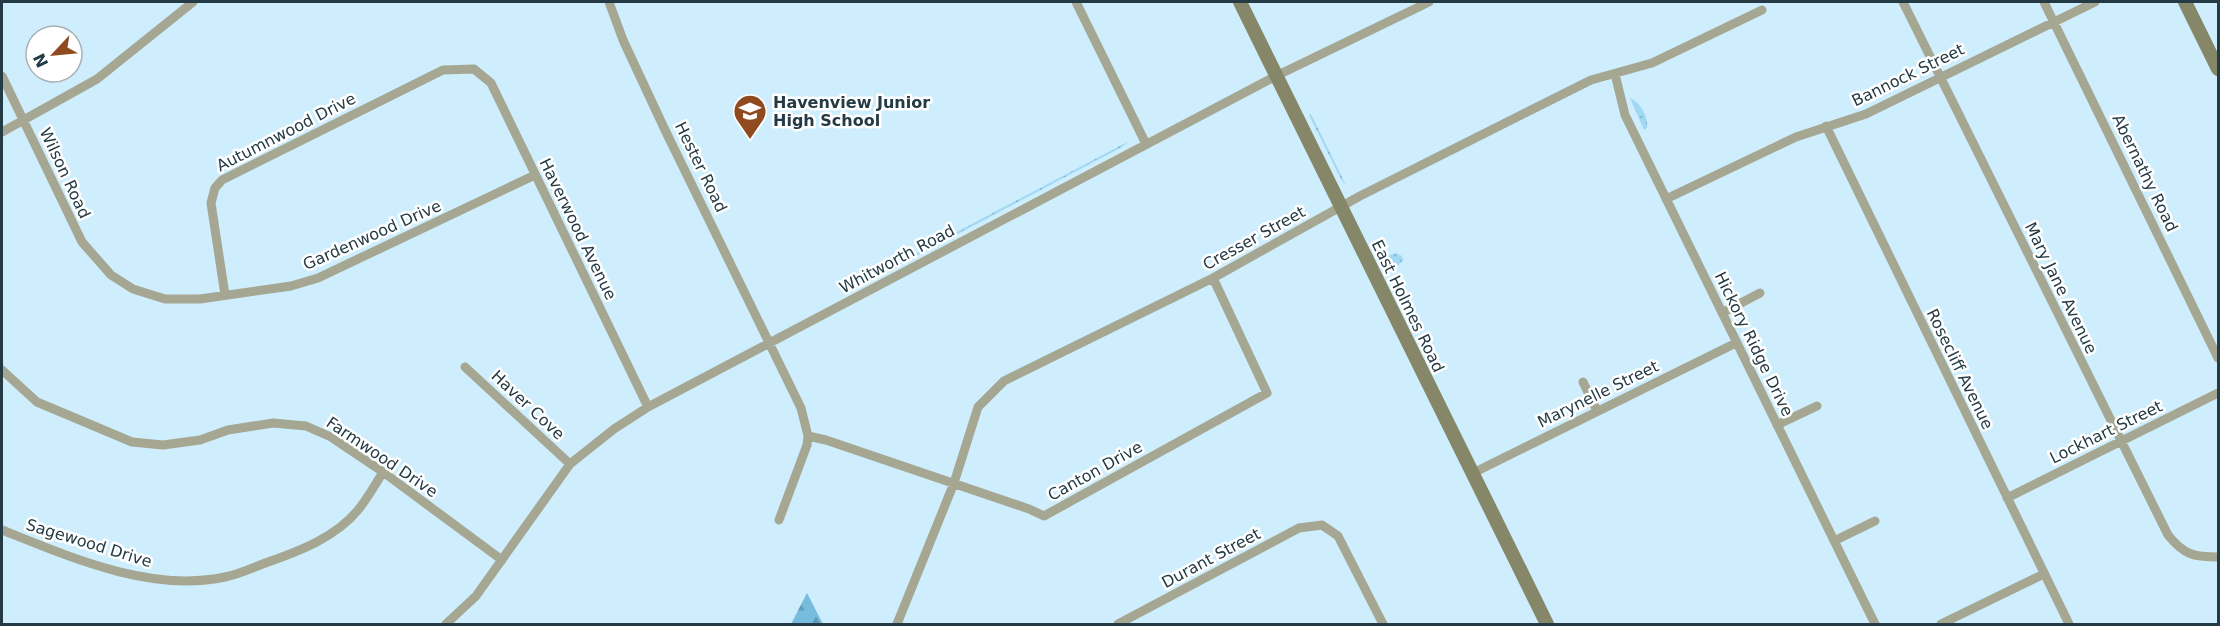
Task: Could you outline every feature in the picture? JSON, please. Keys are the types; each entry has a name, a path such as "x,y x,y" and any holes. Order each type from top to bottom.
{"main road":[{"name":"East Holmes Road","path":"1240,2 1547,624"},
{"path":"2185,2 2218,69"}],"street":[{"path":"2,132 98,79 194,2"},
{"name":"Hester Road","path":"609,2 623,40 801,408 808,436"},
{"path":"1076,2 1146,144"},
{"name":"Whitworth Road","path":"446,624 476,596 570,464 648,407 1276,76 1429,2"},
{"name":"Mary Jane Avenue","path":"1903,2 2168,536 2176,546 2195,557 2218,557"},
{"name":"Abernathy Road","path":"2044,2 2218,358"},
{"name":"Bannock Street","path":"1666,199 1797,137 1866,114 2095,2"},
{"name":"Cresser Street","path":"897,624 954,483 978,407 1004,381 1213,278 1341,207 1590,80 1661,60 1762,10"},
{"name":"Haverwood Avenue","path":"474,69 490,83 648,407"},
{"name":"Autumnwood Drive","path":"225,296 212,203 215,188 222,180 443,70 474,69"},
{"name":"Hickory Ridge Drive","path":"1615,74 1625,115 1875,624"},
{"name":"Wilson Road","path":"2,76 82,242 111,275"},
{"name":"Rosecliff Avenue","path":"1826,126 2068,624"},
{"name":"Gardenwood Drive","path":"111,275 140,292 165,299 200,299 291,286 318,278 535,175"},
{"name":"Canton Drive","path":"808,436 954,483 1044,516 1267,393 1213,278"},
{"path":"1722,314 1760,294"},
{"name":"Marynelle Street","path":"1473,473 1736,342"},
{"name":"Haver Cove","path":"465,367 570,464"},
{"name":"Farmwood Drive","path":"2,370 36,402 132,442 163,445 200,440 228,430 273,423 306,426 331,438 383,472 502,560"},
{"path":"1584,382 1597,411"},
{"name":"Lockhart Street","path":"2007,498 2218,393"},
{"path":"1777,425 1817,406"},
{"path":"779,520 803,459 808,436"},
{"name":"Sagewood Drive","path":"2,530 55,551 140,577 182,582 226,577 299,551 335,530 357,511 383,472"},
{"path":"1834,541 1875,521"},
{"name":"Durant Street","path":"1118,624 1299,528 1322,525 1338,536 1383,624"},
{"path":"1941,624 2044,574"}],"shaded area":[{"path":"1630,98 1640,106 1645,115 1647,128 1644,130"},
{"path":"1311,114 1346,186 1309,115"},
{"path":"1129,141 1122,147 899,265 898,263"},
{"path":"1396,253 1402,256 1403,260 1392,273 1384,257"}],"green space":[{"path":"807,593 823,624 791,624"}],"place":[{"name":"Havenview Junior High School","path":"750,140"}]}
